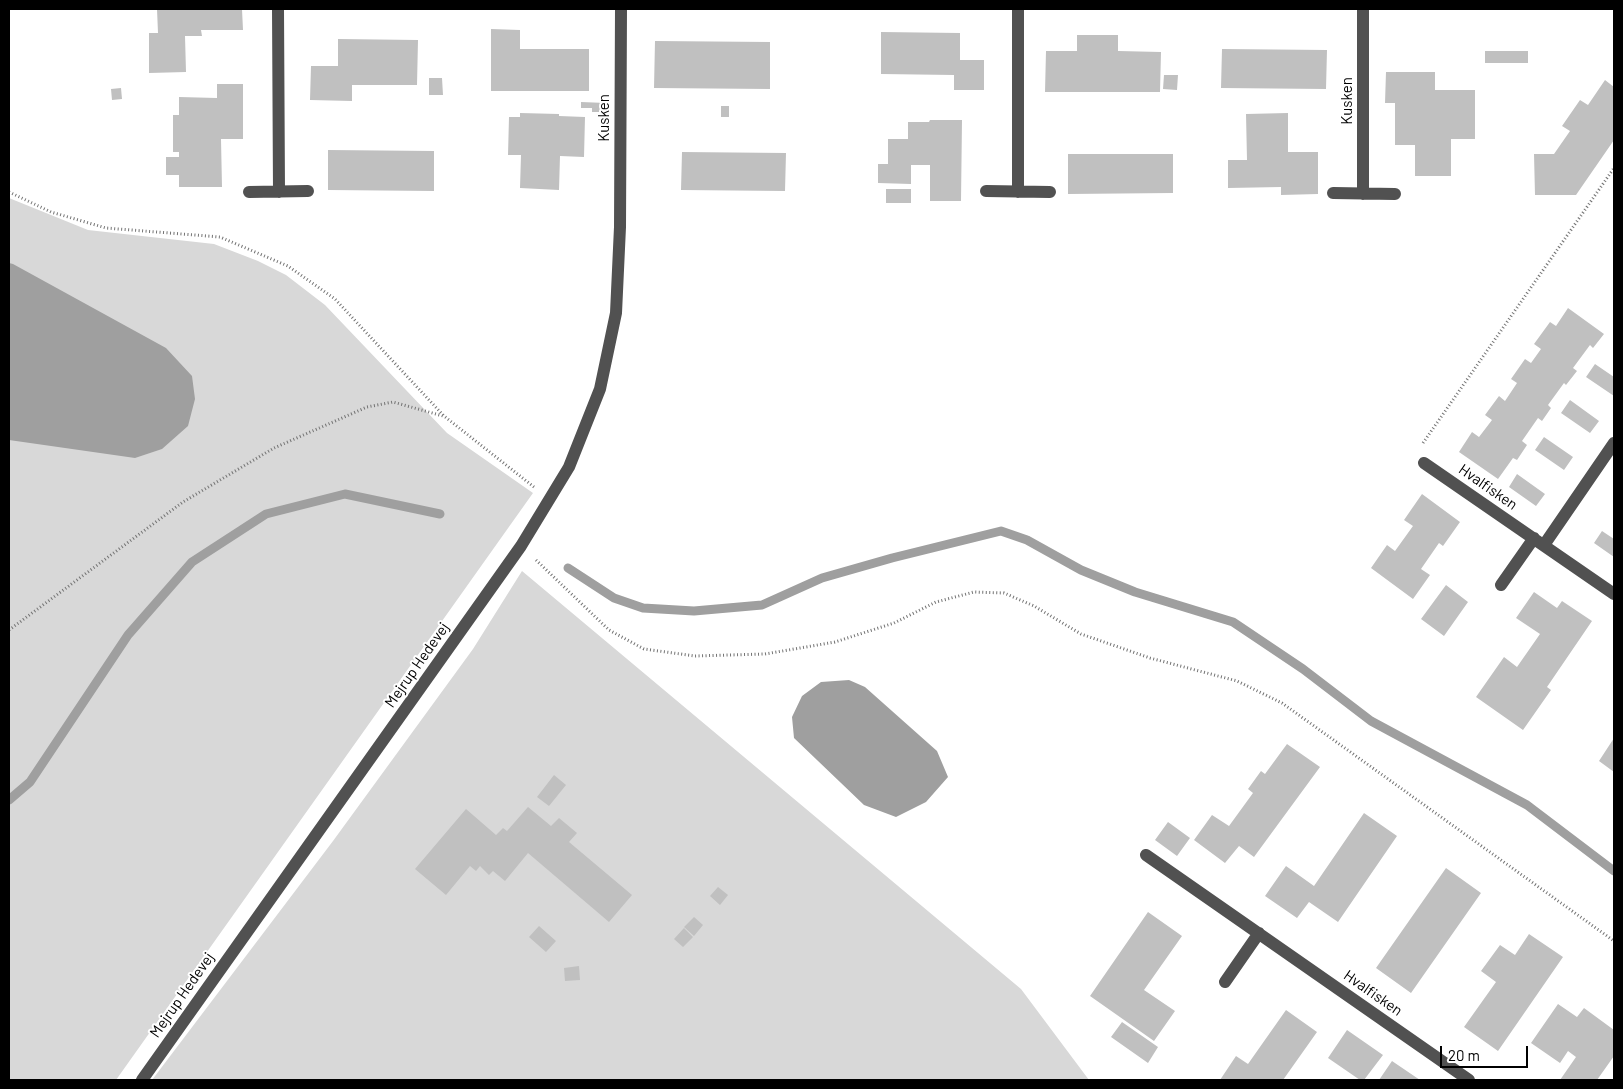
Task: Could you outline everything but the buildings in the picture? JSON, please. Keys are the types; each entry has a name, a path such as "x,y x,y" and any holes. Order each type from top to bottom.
{"street":[{"path":"278,9 279,192"},
{"name":"Kusken","path":"620,227 621,9"},
{"path":"1018,9 1018,192"},
{"name":"Kusken","path":"1363,9 1363,194"},
{"path":"249,192 308,191"},
{"path":"986,192 1050,192"},
{"path":"1333,193 1395,194"},
{"name":"Mejrup Hedevej","path":"142,1080 521,546 569,467 600,389 616,313 620,227"},
{"path":"1501,586 1539,541 1614,443"},
{"name":"Hvalfisken","path":"1424,463 1614,594"},
{"name":"Hvalfisken","path":"1146,855 1470,1080"},
{"path":"1224,982 1259,933"}],"path":[{"path":"1424,463 1414,456 1614,168"},
{"path":"9,192 51,212 106,228 220,237 288,266 335,299 444,416 550,500"},
{"path":"9,630 183,502 274,448 367,407 393,402 444,416"},
{"path":"521,546 609,630 644,649 695,656 765,654 835,642 894,623 936,602 974,592 1004,593 1034,606 1080,634 1150,658 1238,680 1282,703 1614,941"}],"shaded area":[{"path":"9,198 88,230 214,244 258,261 286,275 325,305 447,433 533,493 116,1080 9,1080"},
{"path":"9,263 166,348 192,376 195,399 188,426 162,449 135,458 9,440"},
{"path":"522,571 1021,989 1089,1080 152,1080 333,841 473,649"},
{"path":"849,680 865,687 937,751 948,777 926,802 896,817 864,805 794,738 792,717 802,696 821,682"}],"waterway":[{"path":"9,800 30,782 128,635 192,562 266,514 345,494 440,514"},
{"path":"568,568 614,598 643,608 694,611 762,605 822,578 892,558 1001,531 1027,540 1081,570 1135,592 1233,622 1303,669 1371,721 1527,805 1614,871"}]}
